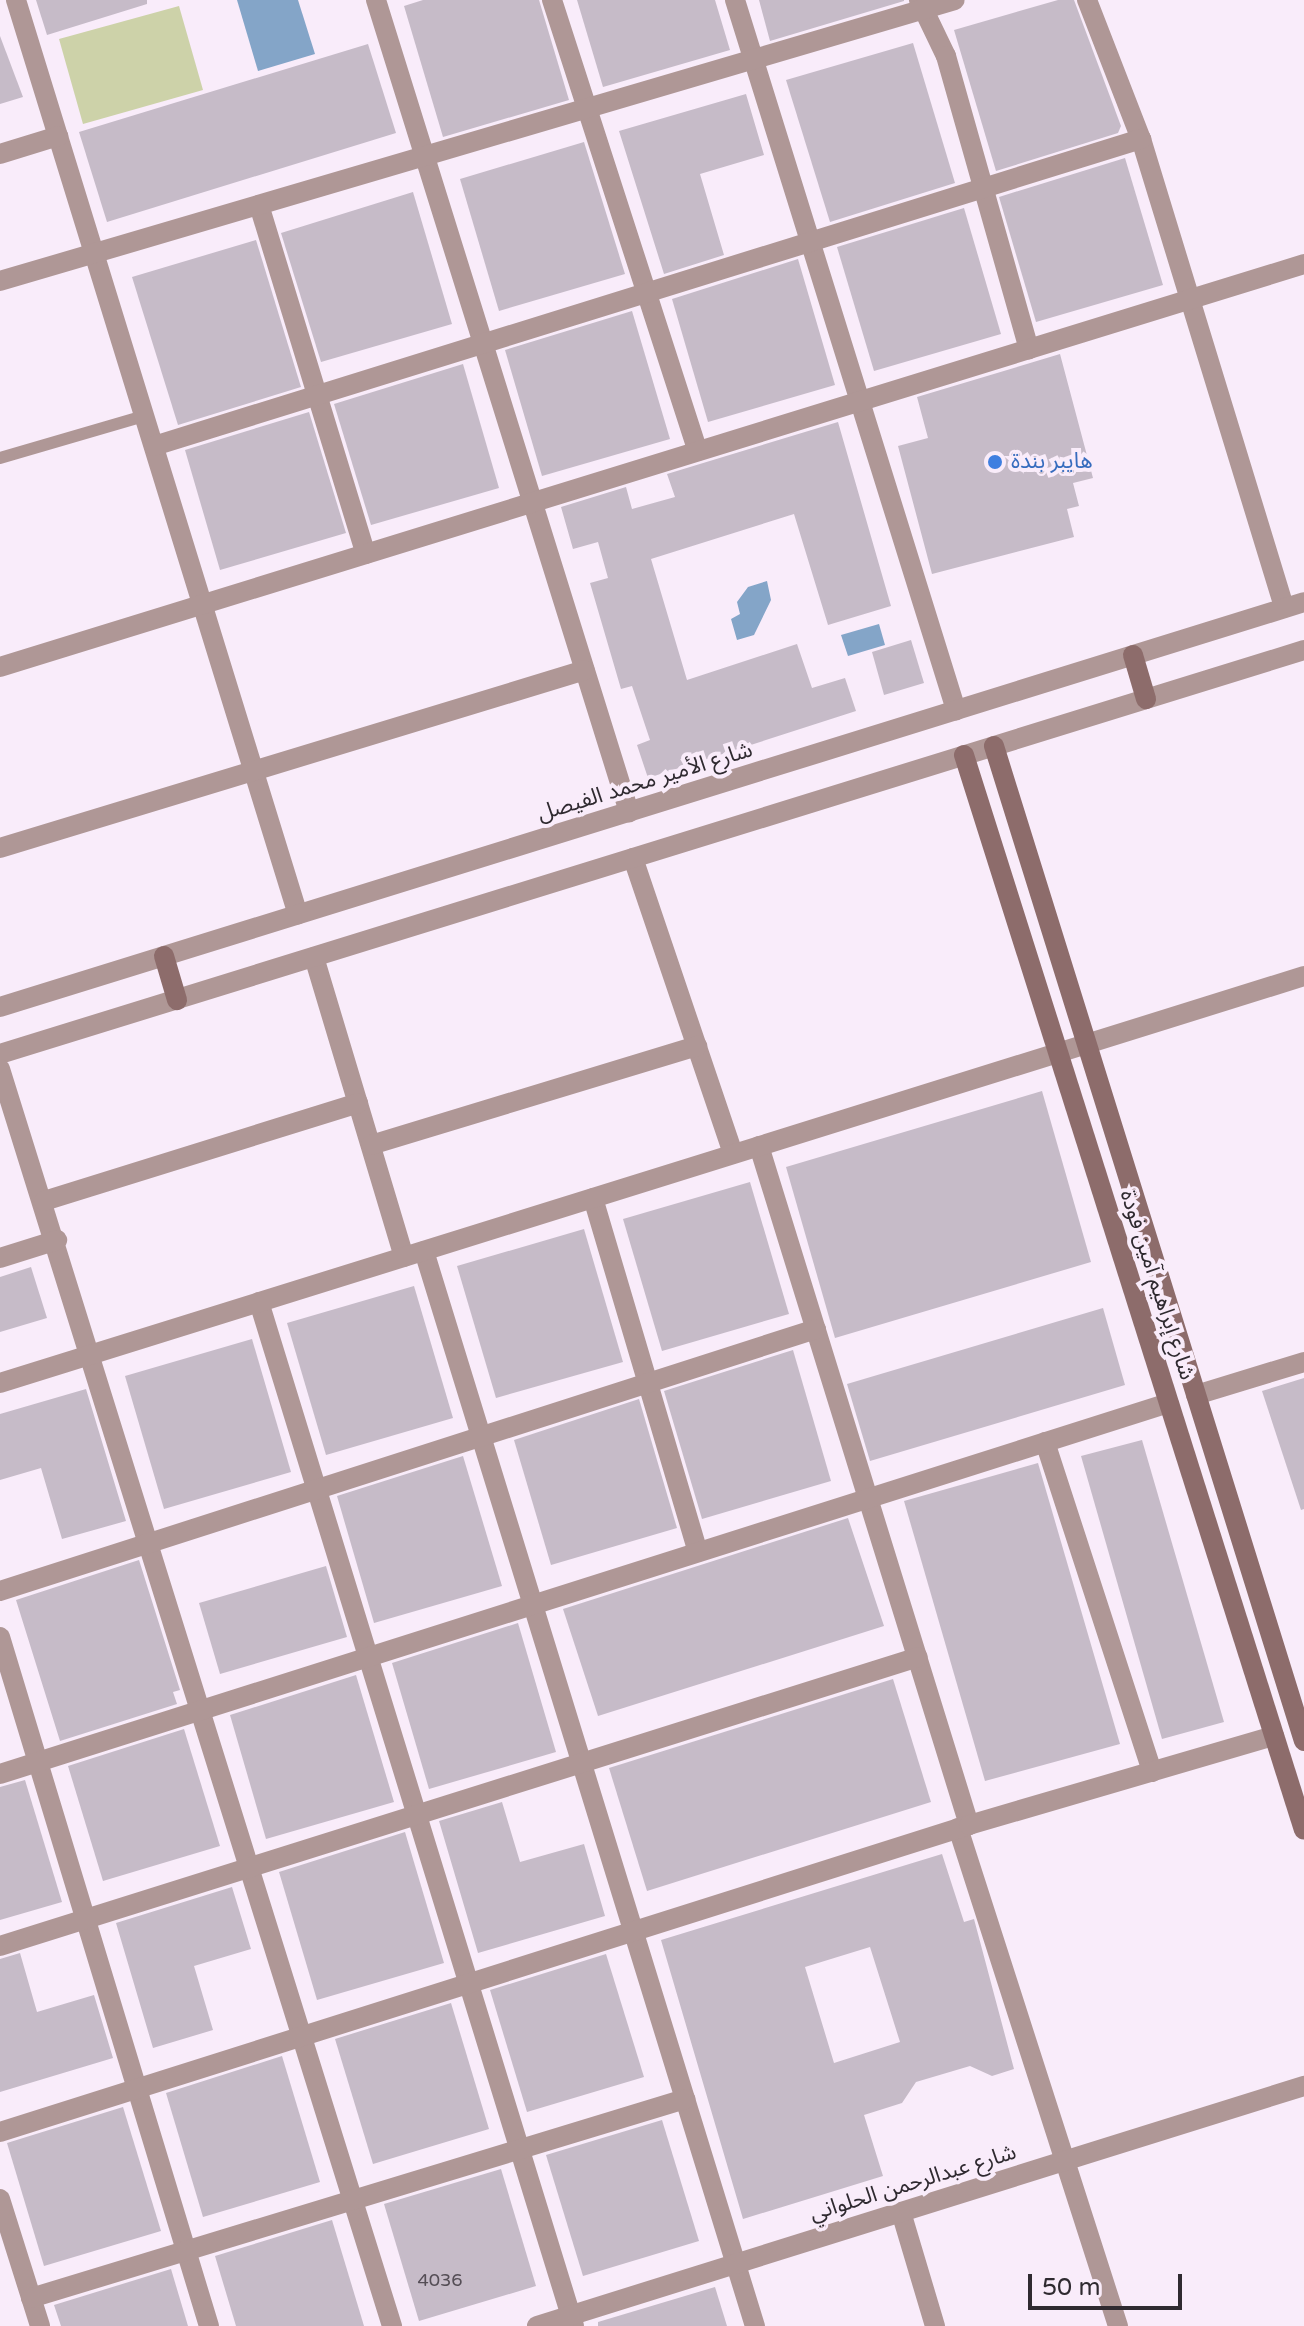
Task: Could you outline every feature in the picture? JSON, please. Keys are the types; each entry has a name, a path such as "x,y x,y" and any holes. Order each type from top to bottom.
{"street":[{"path":"16,0 91,252 298,915"},
{"path":"552,0 698,451"},
{"path":"735,0 956,710"},
{"path":"0,281 422,155 753,62 921,6 955,0"},
{"path":"1087,0 1141,139 1190,299 1294,605"},
{"path":"378,1 422,155 484,343 629,812"},
{"path":"921,6 946,56 1029,349"},
{"path":"0,154 58,136"},
{"path":"154,446 1141,139"},
{"path":"259,205 366,554"},
{"path":"0,667 1304,264"},
{"name":"شارع الأمير محمد الفيصل","path":"0,1007 1294,605"},
{"path":"0,1054 1304,650"},
{"path":"1133,655 1146,699"},
{"path":"0,848 585,670"},
{"name":"شارع إبراهيم آمين فودة","path":"994,746 1241,1546 1303,1734"},
{"name":"شارع إبراهيم آمين فودة","path":"964,755 1169,1403 1214,1556 1304,1830"},
{"path":"633,858 733,1154"},
{"path":"1028,958 1057,949"},
{"path":"164,956 177,1000"},
{"path":"314,957 371,1145 481,1437 755,2326"},
{"path":"0,1383 1304,976"},
{"path":"371,1145 697,1046"},
{"path":"0,1069 93,1354 392,2326"},
{"path":"44,1201 358,1103"},
{"path":"759,1146 918,1657 964,1827 1118,2326"},
{"path":"593,1198 698,1552"},
{"path":"0,1258 57,1240"},
{"path":"259,1302 572,2321"},
{"path":"0,1591 816,1329"},
{"path":"1196,1395 1304,1362"},
{"path":"0,1774 1169,1403"},
{"path":"1045,1442 1152,1772"},
{"path":"1214,1556 1241,1546"},
{"path":"0,1637 209,2326"},
{"path":"0,1946 918,1657"},
{"path":"0,2132 964,1827 1274,1736"},
{"name":"شارع عبدالرحمن الحلواني","path":"537,2326 572,2321 736,2264 1304,2086"},
{"path":"31,2298 685,2099"},
{"path":"0,2199 40,2326"},
{"path":"901,2212 935,2326"}],"lane":[{"path":"0,458 144,416"}],"green space":[{"path":"179,6 203,90 83,124 59,39"}],"water":[{"path":"237,0 298,0 315,54 258,71"},
{"path":"767,581 771,600 754,635 737,640 731,619 740,614 737,602 748,587"},
{"path":"879,624 885,645 848,656 841,635"}],"building":[{"path":"36,0 147,0 147,4 47,35"},
{"path":"423,0 539,0 569,100 443,137 404,6"},
{"path":"577,0 715,0 730,50 603,87"},
{"path":"759,0 904,0 904,1 770,41"},
{"path":"1058,0 1074,0 1121,126 1118,133 996,171 954,30"},
{"path":"0,36 23,97 0,104"},
{"path":"913,43 955,183 830,222 786,80"},
{"path":"368,44 396,133 107,222 79,132"},
{"path":"746,94 764,155 700,174 724,255 664,274 619,131"},
{"path":"584,142 625,274 499,311 460,179"},
{"path":"1125,158 1163,285 1036,322 999,197"},
{"path":"413,192 452,324 321,362 281,233"},
{"path":"964,208 1001,334 874,371 837,247"},
{"path":"256,240 301,387 178,425 132,277"},
{"path":"798,259 835,385 708,422 672,299"},
{"path":"632,311 670,439 542,476 505,350"},
{"name":"هايبر بندة","path":"1060,354 1093,478 1073,483 1079,506 1067,509 1074,537 932,574 898,446 928,438 917,397"},
{"path":"463,364 499,488 371,525 334,404"},
{"path":"309,412 346,533 220,570 185,450"},
{"path":"838,422 891,606 828,625 794,514 651,559 687,680 797,644 812,688 845,678 856,711 648,778 637,745 650,740 632,686 621,689 590,583 608,578 598,542 573,549 561,507 626,487 632,509 675,497 667,474"},
{"path":"911,640 924,683 884,695 872,652"},
{"path":"1042,1091 1091,1262 835,1338 786,1167"},
{"path":"750,1182 789,1314 662,1351 623,1219"},
{"path":"584,1229 623,1362 496,1398 457,1266"},
{"path":"31,1267 47,1318 0,1332 0,1277"},
{"path":"414,1286 453,1418 326,1455 287,1323"},
{"path":"1103,1308 1125,1385 870,1461 847,1384"},
{"path":"252,1339 291,1472 164,1509 125,1376"},
{"path":"793,1350 831,1481 702,1519 664,1391"},
{"path":"1304,1378 1304,1509 1301,1510 1262,1391"},
{"path":"86,1389 126,1521 62,1539 41,1468 0,1480 0,1414"},
{"path":"639,1399 677,1528 551,1565 514,1440"},
{"path":"1142,1440 1224,1722 1162,1739 1081,1456"},
{"path":"463,1456 502,1586 374,1623 337,1496"},
{"path":"1038,1463 1120,1744 985,1781 904,1501"},
{"path":"848,1518 884,1626 598,1716 563,1609"},
{"path":"139,1560 180,1690 173,1692 177,1704 60,1741 16,1600"},
{"path":"326,1566 347,1637 220,1674 199,1603"},
{"path":"518,1623 556,1752 429,1789 392,1663"},
{"path":"356,1675 394,1802 266,1839 230,1715"},
{"path":"893,1679 931,1802 647,1891 609,1768"},
{"path":"184,1729 220,1846 103,1881 68,1766"},
{"path":"25,1780 62,1902 0,1920 0,1787"},
{"path":"502,1802 520,1862 584,1844 605,1916 478,1953 439,1821"},
{"path":"405,1832 444,1963 317,2000 279,1872"},
{"path":"942,1854 964,1922 974,1919 1014,2069 992,2076 970,2066 916,2082 902,2103 864,2115 883,2176 743,2219 661,1940","holes":["870,1947 900,2042 834,2063 805,1967"]},
{"path":"232,1887 251,1949 194,1966 213,2030 153,2048 116,1923"},
{"path":"20,1953 37,2012 94,1995 113,2058 0,2092 0,1959"},
{"path":"606,1954 644,2077 527,2112 490,1990"},
{"path":"451,2003 489,2129 373,2164 335,2039"},
{"path":"282,2056 320,2182 203,2217 166,2093"},
{"path":"123,2107 161,2231 44,2266 7,2143"},
{"path":"662,2120 699,2241 583,2276 546,2155"},
{"path":"501,2169 536,2286 419,2321 384,2204"},
{"path":"332,2220 364,2326 236,2326 215,2256"},
{"path":"171,2269 188,2326 61,2326 54,2305"},
{"path":"715,2287 727,2326 598,2326 598,2322"}],"place":[{"name":"هايبر بندة","path":"995,462"}]}
